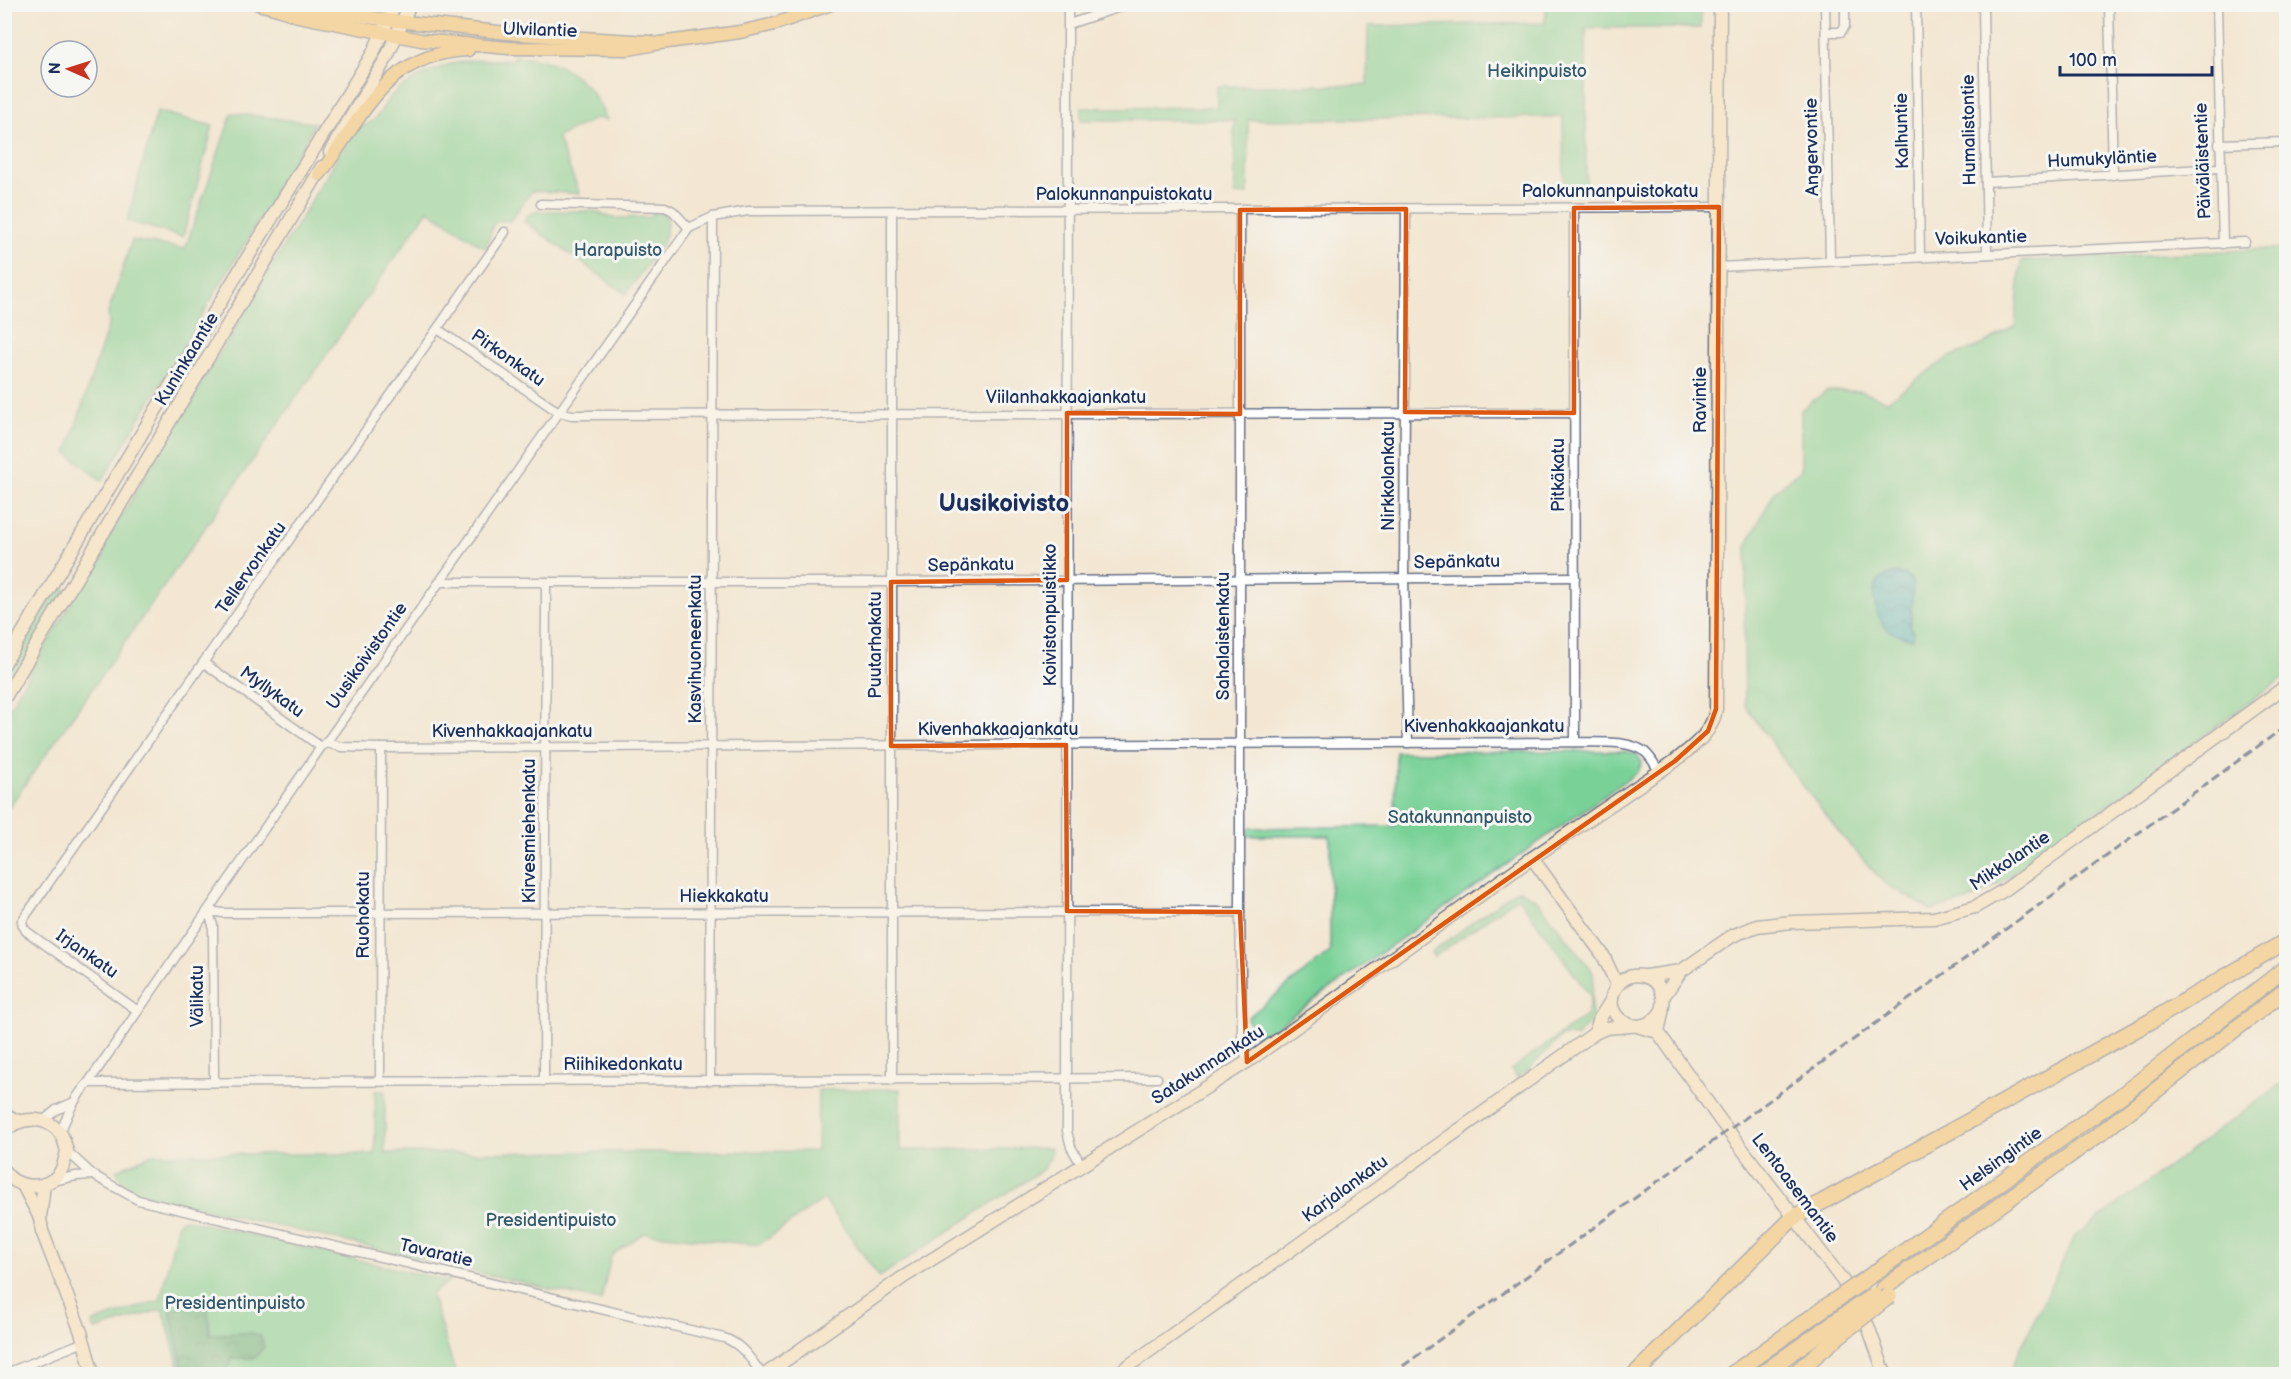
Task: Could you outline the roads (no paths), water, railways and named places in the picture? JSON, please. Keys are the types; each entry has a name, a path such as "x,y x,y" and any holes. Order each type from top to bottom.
{"highway":[{"path":"1635,1374 1793,1218 2151,1021 2286,941"},
{"name":"Helsingintie","path":"1732,1374 2118,1098 2286,968"},
{"name":"Helsingintie","path":"1762,1374 1833,1332 2202,1057 2286,990"},
{"path":"1794,1374 1833,1332"}],"main road":[{"path":"258,4 278,9"},
{"path":"342,13 364,4"},
{"name":"Kuninkaantie","path":"4,664 227,291 373,53 395,4"},
{"name":"Kuninkaantie","path":"4,699 319,175 331,149 397,36 410,4"},
{"name":"Ulvilantie","path":"808,12 823,4"},
{"name":"Ulvilantie","path":"278,9 298,16 397,36 508,48 629,50 660,43 740,32 775,24 831,4"},
{"name":"Ravintie","path":"1659,771 1704,736 1711,725 1716,709 1720,4"},
{"name":"Ulvilantie","path":"278,9 300,7 403,22 517,34 630,39 660,43"},
{"path":"319,175 366,106 379,91 405,70 427,57 445,52 508,48"},
{"name":"Mikkolantie","path":"1682,971 1732,936 1757,926 1792,922 1917,920 1948,916 1975,907 2006,889 2286,686"},
{"name":"Satakunnankatu","path":"764,1374 902,1278 1247,1062 1532,858 1659,771"},
{"path":"1532,858 1603,955 1617,985"},
{"path":"1603,955 1629,976"},
{"path":"1646,976 1660,987 1663,997 1658,1032 1635,1026 1616,1015 1612,999 1617,985 1629,976 1682,971"},
{"path":"1663,997 1682,971"},
{"name":"Karjalankatu","path":"1595,1033 1600,1018 1612,999"},
{"path":"1635,1026 1653,1021 1662,1010"},
{"name":"Karjalankatu","path":"1117,1374 1595,1033 1606,1028 1635,1026"},
{"name":"Lentoasemantie","path":"1658,1032 1793,1218 1843,1281 1868,1326 1885,1374"},
{"path":"4,1115 19,1122"},
{"path":"4,1133 9,1127 19,1122 31,1119 43,1121 60,1133 67,1151 59,1174 47,1183 35,1186 23,1185 6,1174"},
{"path":"40,1218 47,1183"},
{"path":"23,1185 40,1218 42,1231 84,1341 93,1374"}],"street":[{"name":"Koivistonpuistikko","path":"1068,4 1066,1079 1067,1131 1071,1147 1082,1166"},
{"path":"1069,24 1129,4"},
{"name":"Angervontie","path":"1825,4 1830,261"},
{"path":"1826,32 1841,32 1845,26 1845,4"},
{"name":"Kalhuntie","path":"1916,4 1920,257"},
{"name":"Humalistontie","path":"1983,4 1987,254"},
{"path":"2109,4 2113,175"},
{"name":"Päiväläistentie","path":"2217,4 2219,168 2223,244"},
{"path":"2219,144 2286,142"},
{"name":"Humukyläntie","path":"1986,182 2219,168"},
{"path":"541,204 665,207 689,228"},
{"name":"Palokunnanpuistokatu","path":"689,228 713,217 732,212 1719,207"},
{"name":"Pitkäkatu","path":"1574,208 1575,742"},
{"name":"Nirkkolankatu","path":"1406,209 1404,580 1408,743"},
{"name":"Sahalaistenkatu","path":"1240,210 1240,912 1242,1039 1247,1062"},
{"name":"Puutarhakatu","path":"892,211 892,1080"},
{"name":"Kasvihuoneenkatu","path":"710,1081 713,217"},
{"name":"Uusikoivistontie","path":"72,1103 689,228"},
{"name":"Tellervonkatu","path":"22,921 439,330 505,232"},
{"name":"Voikukantie","path":"1718,267 2245,242"},
{"name":"Pirkonkatu","path":"439,330 559,412"},
{"name":"Viilanhakkaajankatu","path":"559,412 573,415 1574,413"},
{"name":"Sepänkatu","path":"440,582 1404,580 1575,577"},
{"name":"Kirvesmiehenkatu","path":"544,1081 546,582"},
{"name":"Myllykatu","path":"204,663 323,745"},
{"name":"Kivenhakkaajankatu","path":"323,745 381,748 546,748 1575,742 1618,743 1640,749 1647,754 1659,771"},
{"name":"Ruohokatu","path":"380,1082 381,748"},
{"name":"Hiekkakatu","path":"208,911 380,914 1240,912"},
{"name":"Välikatu","path":"208,911 213,925 214,1082"},
{"name":"Irjankatu","path":"22,921 22,926 26,931 138,1011"},
{"name":"Riihikedonkatu","path":"88,1083 1157,1078"},
{"path":"43,1121 56,1110 72,1103"},
{"path":"60,1133 72,1103"},
{"name":"Tavaratie","path":"67,1151 93,1175 138,1200 724,1338 736,1343 764,1374"},
{"path":"47,1183 76,1176 93,1175"},
{"path":"4,1374 84,1341"}],"water":[{"path":"1896,573 1911,578 1913,587 1910,627 1913,632 1912,639 1896,634 1883,624 1874,601 1876,586 1880,580"}],"railway":[{"path":"1392,1374 2286,726"}],"district":[{"name":"Uusikoivisto","path":"1004,503"}],"park label":[{"name":"Heikinpuisto","path":"1537,71"},
{"name":"Harapuisto","path":"618,250"},
{"name":"Satakunnanpuisto","path":"1460,817"},
{"name":"Presidentipuisto","path":"551,1220"},
{"name":"Presidentinpuisto","path":"235,1303"}]}
